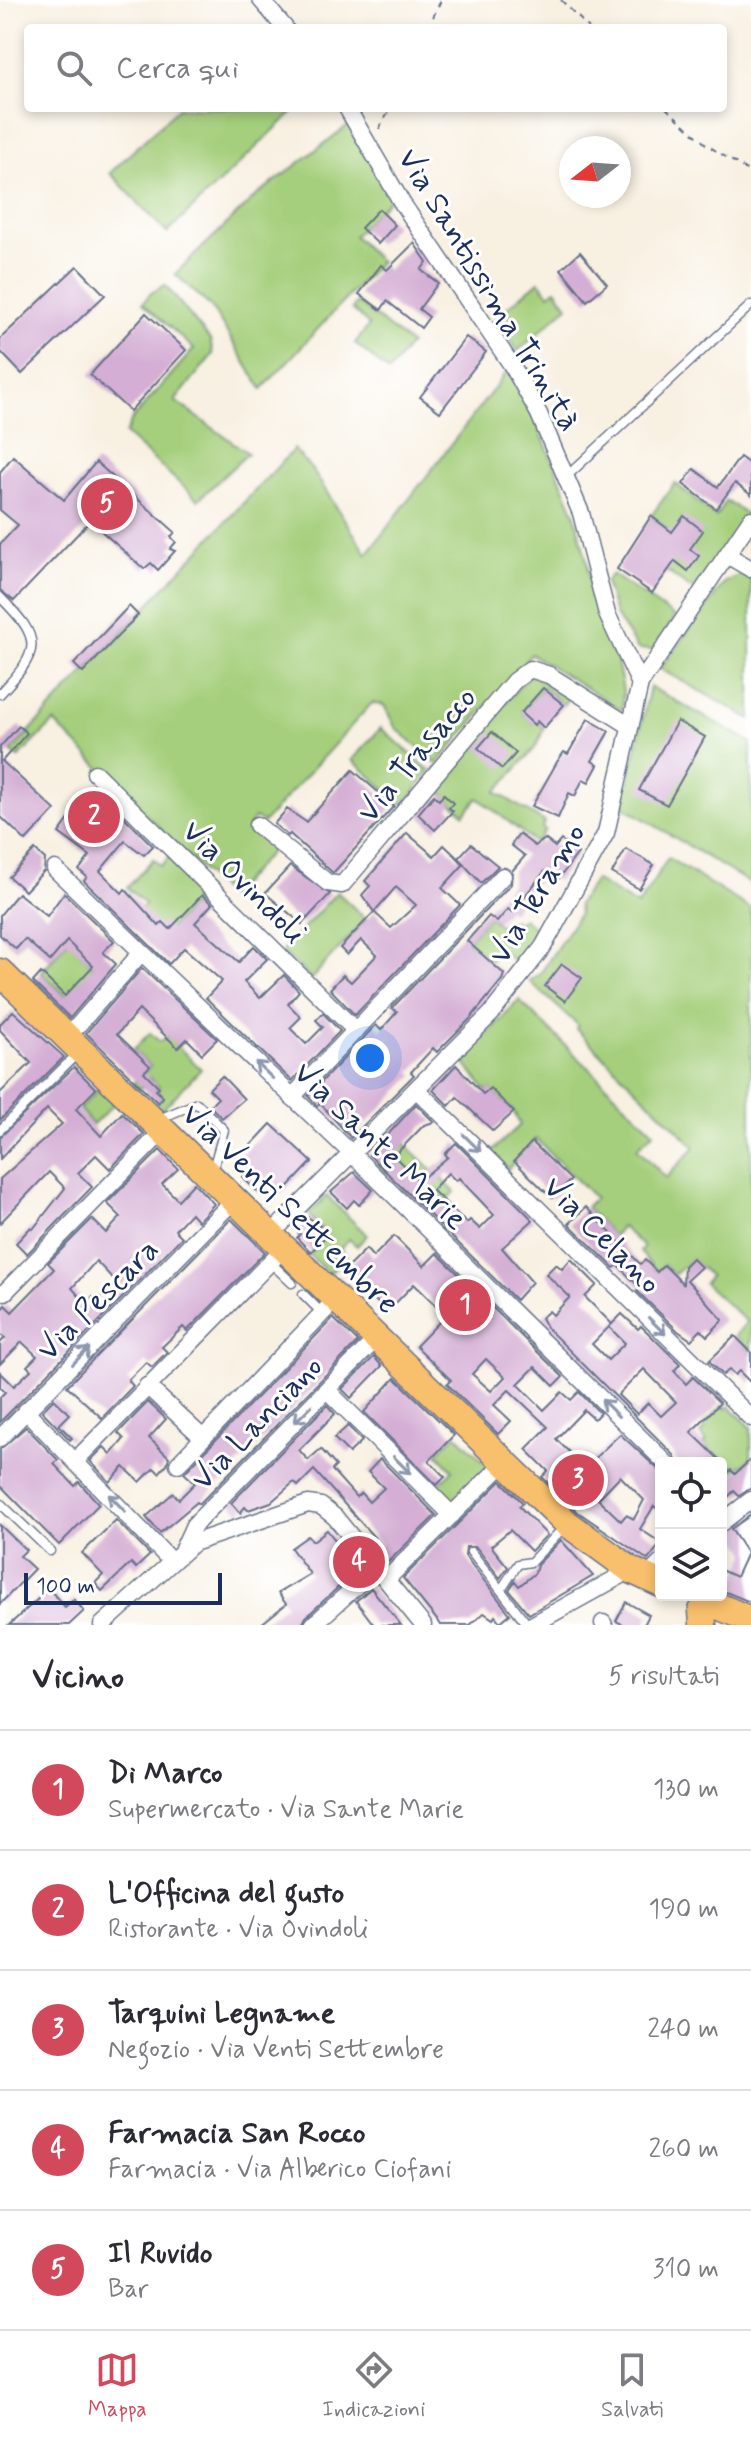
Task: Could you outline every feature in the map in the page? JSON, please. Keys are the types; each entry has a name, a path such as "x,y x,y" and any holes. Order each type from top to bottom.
{"main road":[{"name":"Via Venti Settembre","path":"0,972 72,1046 235,1199 329,1306 377,1338 568,1524 609,1553 654,1572"}],"street":[{"path":"261,0 282,24"},
{"name":"Via Santissima Trinità","path":"350,112 407,212 526,388 567,476 584,522 605,608 640,684"},
{"name":"Via Teramo","path":"75,1461 275,1248 351,1153 491,1014 556,926 606,833 618,793 640,684 751,519"},
{"path":"727,555 751,569"},
{"name":"Via Trasacco","path":"257,825 328,883 336,886 346,883 514,681 530,669 549,675 630,726"},
{"name":"Via Ovindoli","path":"95,773 355,1030"},
{"name":"Via Sante Marie","path":"55,869 351,1153 660,1457"},
{"path":"292,1097 503,876"},
{"path":"72,1046 141,953"},
{"name":"Via Celano","path":"416,1089 751,1418"},
{"path":"5,1292 157,1127"},
{"name":"Via Pescara","path":"0,1438 235,1199"},
{"path":"178,1464 329,1306"},
{"name":"Via Lanciano","path":"176,1554 194,1525 377,1338"},
{"path":"147,1386 203,1438"},
{"path":"327,1390 452,1515"},
{"path":"26,1411 176,1554"},
{"path":"313,1625 452,1515 505,1462"},
{"path":"727,1517 751,1500"},
{"path":"102,1625 176,1554 278,1512 314,1504 335,1517 423,1625"},
{"path":"530,1625 654,1572"}],"lane":[{"path":"567,476 751,305"},
{"path":"0,597 29,627 33,645 28,663 0,694"},
{"path":"0,1130 72,1046"},
{"path":"157,1127 197,1103 224,1130 210,1177"},
{"path":"275,1248 292,1283"},
{"path":"303,1294 329,1306"},
{"path":"0,1503 50,1551"},
{"path":"501,1590 518,1564 531,1562 568,1524"},
{"path":"471,1552 530,1625"}],"path":[{"path":"430,24 441,0"},
{"path":"561,0 585,24"},
{"path":"370,144 389,112"},
{"path":"670,112 707,145 751,173"}],"green space":[{"path":"174,112 293,112 167,233 110,173"},
{"path":"351,123 390,198 354,236 380,262 262,389 211,307 175,274 256,196"},
{"path":"539,281 549,294 556,289 568,306 518,351 495,318"},
{"path":"165,285 210,340 213,354 175,401 248,453 198,500 125,434 133,418 194,349 143,303 151,293"},
{"path":"357,302 410,344 389,372 355,343 369,325 352,309"},
{"path":"509,369 535,419 574,511 592,598 616,655 623,691 622,710 531,654 437,764 395,727 384,705 372,703 263,823 255,818 249,826 275,847 229,897 54,722 18,758 11,751 294,449 313,471 367,554"},
{"path":"675,483 716,517 726,501 748,515 693,590 648,558 668,529 651,516"},
{"path":"612,574 675,617 653,650 638,649 616,617 605,582"},
{"path":"740,575 751,578 751,719 660,669 725,582"},
{"path":"530,674 568,698 564,705 543,688 522,713 544,728 536,747 496,792 545,822 542,828 545,830 536,843 478,798 464,814 434,786"},
{"path":"650,687 751,742 751,884 623,806"},
{"path":"381,728 430,771 404,805 352,760"},
{"path":"170,856 206,891 170,929 151,935 141,910 145,904 127,888 153,859 161,866"},
{"path":"668,858 751,909 751,1352 735,1336 747,1322 704,1283 710,1276 692,1259 674,1275 664,1265 657,1272 640,1252 644,1247 622,1227 613,1236 586,1207 595,1198 536,1139 508,1169 491,1152 520,1125 514,1112 490,1089 486,1091 462,1060 519,1000 654,1132 637,1148 666,1178 695,1147 576,1029 578,1025 529,981 540,974 579,914 578,904 595,880 638,906"},
{"path":"337,892 366,919 311,979 282,951"},
{"path":"489,916 500,926 505,920 509,923 513,919 518,923 523,918 538,932 516,963 500,949 489,962 467,941"},
{"path":"68,940 98,971 66,996 41,973"},
{"path":"150,1033 160,1042 167,1036 201,1069 161,1111 155,1106 163,1097 150,1078 138,1090 133,1084 150,1066 133,1050"},
{"path":"100,1088 115,1103 93,1125 79,1109"},
{"path":"390,1129 455,1192 445,1202 424,1177 402,1196 398,1193 414,1176 391,1168 382,1177 372,1167 379,1159 396,1152 381,1139"},
{"path":"327,1196 367,1235 357,1246 349,1239 340,1249 347,1256 329,1274 309,1255 326,1236 309,1214"},
{"path":"723,1405 726,1409 729,1406 751,1427 751,1459 727,1476 727,1457 717,1457 704,1444 707,1441 700,1434 705,1429 703,1426"},
{"path":"456,1434 490,1468 453,1507 434,1488 453,1470 437,1453"}],"building":[{"path":"379,209 395,225 378,244 361,228"},
{"path":"414,243 427,262 421,270 438,283 419,309 429,317 421,328 387,301 381,310 359,294 381,265 387,270"},
{"path":"580,252 607,284 587,301 561,269"},
{"path":"77,266 105,295 22,374 0,351 0,339"},
{"path":"146,313 186,350 130,411 90,375"},
{"path":"466,337 486,352 440,412 420,397"},
{"path":"13,456 64,500 96,462 175,532 171,537 176,542 170,549 175,551 158,570 151,563 144,569 90,521 14,601 0,590 0,544 18,525 0,510 0,472"},
{"path":"740,457 751,465 751,495 735,483 716,509 683,484 694,469 718,487"},
{"path":"651,516 672,532 684,516 703,531 690,549 699,556 688,571 675,561 652,593 617,569"},
{"path":"129,606 138,615 83,673 74,664"},
{"path":"543,688 564,705 544,728 537,721 534,725 521,713"},
{"path":"588,719 609,731 592,761 598,765 589,782 583,779 575,796 569,793 558,818 532,806 557,762 564,752 568,754"},
{"path":"677,721 705,737 667,805 639,790"},
{"path":"19,726 27,733 2,761 55,810 26,841 0,816 0,747"},
{"path":"492,732 516,753 502,769 478,748"},
{"path":"353,770 394,806 333,873 290,834 288,836 274,824 287,809 306,822"},
{"path":"93,786 153,846 144,855 125,841 100,871 122,893 125,889 159,926 163,922 170,929 202,895 212,904 195,923 239,962 254,946 267,959 244,982 260,998 284,975 299,991 288,1004 301,1017 290,1028 306,1044 323,1027 316,1020 323,1013 340,1031 292,1081 206,998 222,981 184,948 169,964 84,881 87,877 79,870 90,856 59,833"},
{"path":"444,794 453,803 449,808 453,811 435,830 418,814 434,795 439,800"},
{"path":"407,833 434,856 444,845 464,864 442,888 460,905 355,1015 330,989 343,975 351,982 377,955 361,940 347,955 340,948 374,912 362,895 370,886 365,881","holes":["396,887 416,905 391,928 374,912"]},
{"path":"519,834 535,846 545,839 555,847 561,840 578,853 557,881 545,871 512,912 508,909 497,922 489,916 467,941 504,974 502,980 470,1019 437,1052 433,1048 411,1072 414,1075 351,1138 320,1103 317,1106 308,1096 376,1025 381,1030 397,1012 392,1008 511,884 512,871 525,856 511,845"},
{"path":"471,844 498,866 481,883 458,858"},
{"path":"626,849 654,865 639,889 612,873"},
{"path":"35,850 45,859 44,871 25,891 9,877"},
{"path":"290,866 330,894 302,924 265,893"},
{"path":"18,893 47,916 64,893 114,941 103,952 116,964 70,1018 33,982 41,973 65,996 93,966 67,941 50,961 25,939 16,949 0,935 0,915"},
{"path":"562,964 582,978 565,1001 545,986"},
{"path":"142,968 217,1039 202,1054 187,1039 178,1048 139,1010 117,1034 150,1066 144,1072 159,1087 156,1090 163,1097 158,1103 86,1033"},
{"path":"13,1011 64,1057 0,1120 0,1093 31,1063 0,1030 0,1024"},
{"path":"456,1065 483,1094 490,1088 514,1112 493,1131 457,1097 449,1106 433,1090"},
{"path":"74,1067 96,1089 76,1109 101,1136 122,1113 144,1134 110,1169 96,1155 78,1173 92,1187 27,1254 16,1243 31,1227 33,1229 65,1188 49,1172 0,1223 0,1179 62,1124 47,1109 0,1159 0,1137"},
{"path":"222,1076 244,1099 222,1118 210,1106 218,1098 209,1089"},
{"path":"416,1104 434,1122 424,1125 394,1156 419,1181 448,1157 445,1154 456,1143 533,1220 502,1248 532,1282 516,1300 369,1155","holes":["448,1173 456,1181 459,1178 494,1215 480,1229 470,1220 467,1223 432,1190"]},
{"path":"271,1124 312,1162 275,1201 264,1190 260,1194 242,1177 246,1172 235,1162"},
{"path":"532,1142 571,1180 552,1198 514,1161"},
{"path":"160,1150 178,1169 162,1184 178,1200 194,1183 214,1204 198,1221 191,1213 175,1230 182,1237 0,1422 0,1397 5,1392 0,1387 0,1372 14,1386 31,1370 27,1366 37,1356 22,1342 0,1364 0,1343 5,1338 0,1334 0,1311 5,1305 12,1312 54,1269 48,1263 92,1219 106,1233 121,1217 107,1203","holes":["96,1261 116,1282 97,1301 93,1297 86,1304 72,1288"]},
{"path":"354,1172 373,1190 359,1205 354,1200 347,1208 331,1192"},
{"path":"586,1207 640,1264 645,1260 657,1272 664,1265 683,1284 684,1266 692,1258 701,1267 687,1280 723,1320 707,1336 701,1330 691,1340 678,1331 637,1291 640,1288 618,1265 614,1268 569,1224"},
{"path":"306,1216 320,1225 318,1228 326,1236 311,1252 297,1238 300,1234 294,1228"},
{"path":"231,1219 265,1252 187,1331 183,1327 162,1347 167,1352 152,1367 146,1362 128,1380 133,1386 102,1418 67,1386"},
{"path":"394,1236 424,1266 437,1253 563,1377 554,1386 535,1367 518,1384 544,1410 562,1392 571,1400 579,1392 600,1413 594,1419 584,1410 556,1439 578,1461 560,1479 576,1494 590,1479 581,1471 620,1434 655,1466 655,1507 640,1529 655,1539 655,1551 648,1560 578,1512 542,1477 548,1471 526,1449 548,1427 509,1390 494,1405 511,1421 498,1434 447,1384 451,1380 416,1346 446,1315 414,1284 387,1312 345,1270 366,1249 373,1257","holes":["486,1359 505,1377 491,1391 472,1374","620,1476 644,1500 634,1519 626,1515 621,1521 598,1499"]},
{"path":"571,1259 597,1285 585,1297 612,1324 622,1314 638,1329 641,1326 680,1364 674,1371 686,1384 693,1377 720,1403 691,1432 717,1457 675,1457 546,1327 541,1318 549,1311 553,1315 570,1297 546,1274 556,1264 562,1269","holes":["609,1327 625,1343 608,1360 592,1344","644,1369 676,1402 661,1416 648,1403 637,1414 618,1395"]},
{"path":"333,1318 358,1342 199,1504 197,1502 160,1533 146,1517 173,1493 179,1499 195,1483 184,1473"},
{"path":"735,1336 751,1352 751,1383 739,1371 735,1375 729,1370 723,1375 709,1361"},
{"path":"374,1357 382,1366 351,1398 342,1389"},
{"path":"395,1378 454,1435 429,1461 445,1477 437,1485 364,1412"},
{"path":"54,1399 70,1414 59,1425 72,1438 70,1440 42,1411"},
{"path":"148,1402 166,1419 149,1438 169,1457 167,1464 159,1473 154,1468 140,1482 124,1467 110,1482 90,1461 104,1447 111,1454 124,1439 118,1433"},
{"path":"327,1405 335,1414 299,1450 308,1460 321,1449 336,1466 332,1470 356,1497 361,1493 369,1502 384,1488 368,1472 380,1459 436,1515 387,1563 376,1550 381,1545 314,1470 298,1486 294,1482 271,1502 248,1510 245,1507 240,1513 231,1503"},
{"path":"348,1426 362,1441 349,1453 334,1438"},
{"path":"26,1427 58,1460 54,1464 75,1486 79,1482 99,1504 59,1545 0,1485 0,1449"},
{"path":"751,1459 751,1488 739,1496 734,1491 727,1498 727,1474 731,1470 735,1474"},
{"path":"501,1481 523,1503 519,1506 547,1535 531,1551 510,1530 491,1546 508,1567 500,1578 476,1547 466,1547 465,1556 510,1614 500,1622 495,1616 493,1619 484,1613 470,1625 441,1625 403,1578"},
{"path":"751,1515 750,1602 727,1592 727,1573 736,1577 747,1553 731,1529"},
{"path":"116,1520 150,1555 136,1568 131,1563 102,1591 95,1583 103,1575 82,1553"},
{"path":"0,1525 26,1550 20,1556 34,1569 0,1604"},
{"path":"327,1530 358,1569 306,1617 302,1625 260,1625 286,1604 278,1593 310,1574 291,1548 308,1536 313,1541"},
{"path":"561,1540 593,1576 529,1614 509,1590 515,1581 519,1586 535,1573 537,1565"},
{"path":"371,1588 401,1625 374,1625 356,1601"},
{"path":"49,1589 65,1607 74,1599 84,1611 69,1625 9,1625"},
{"path":"626,1602 649,1615 644,1625 624,1625 616,1621"}],"place":[{"name":"Il Ruvido","path":"107,504"},
{"name":"L'Officina del gusto","path":"94,817"},
{"name":"Di Marco","path":"465,1305"},
{"name":"Tarquini Legname","path":"578,1480"},
{"name":"Farmacia San Rocco","path":"359,1562"}]}
